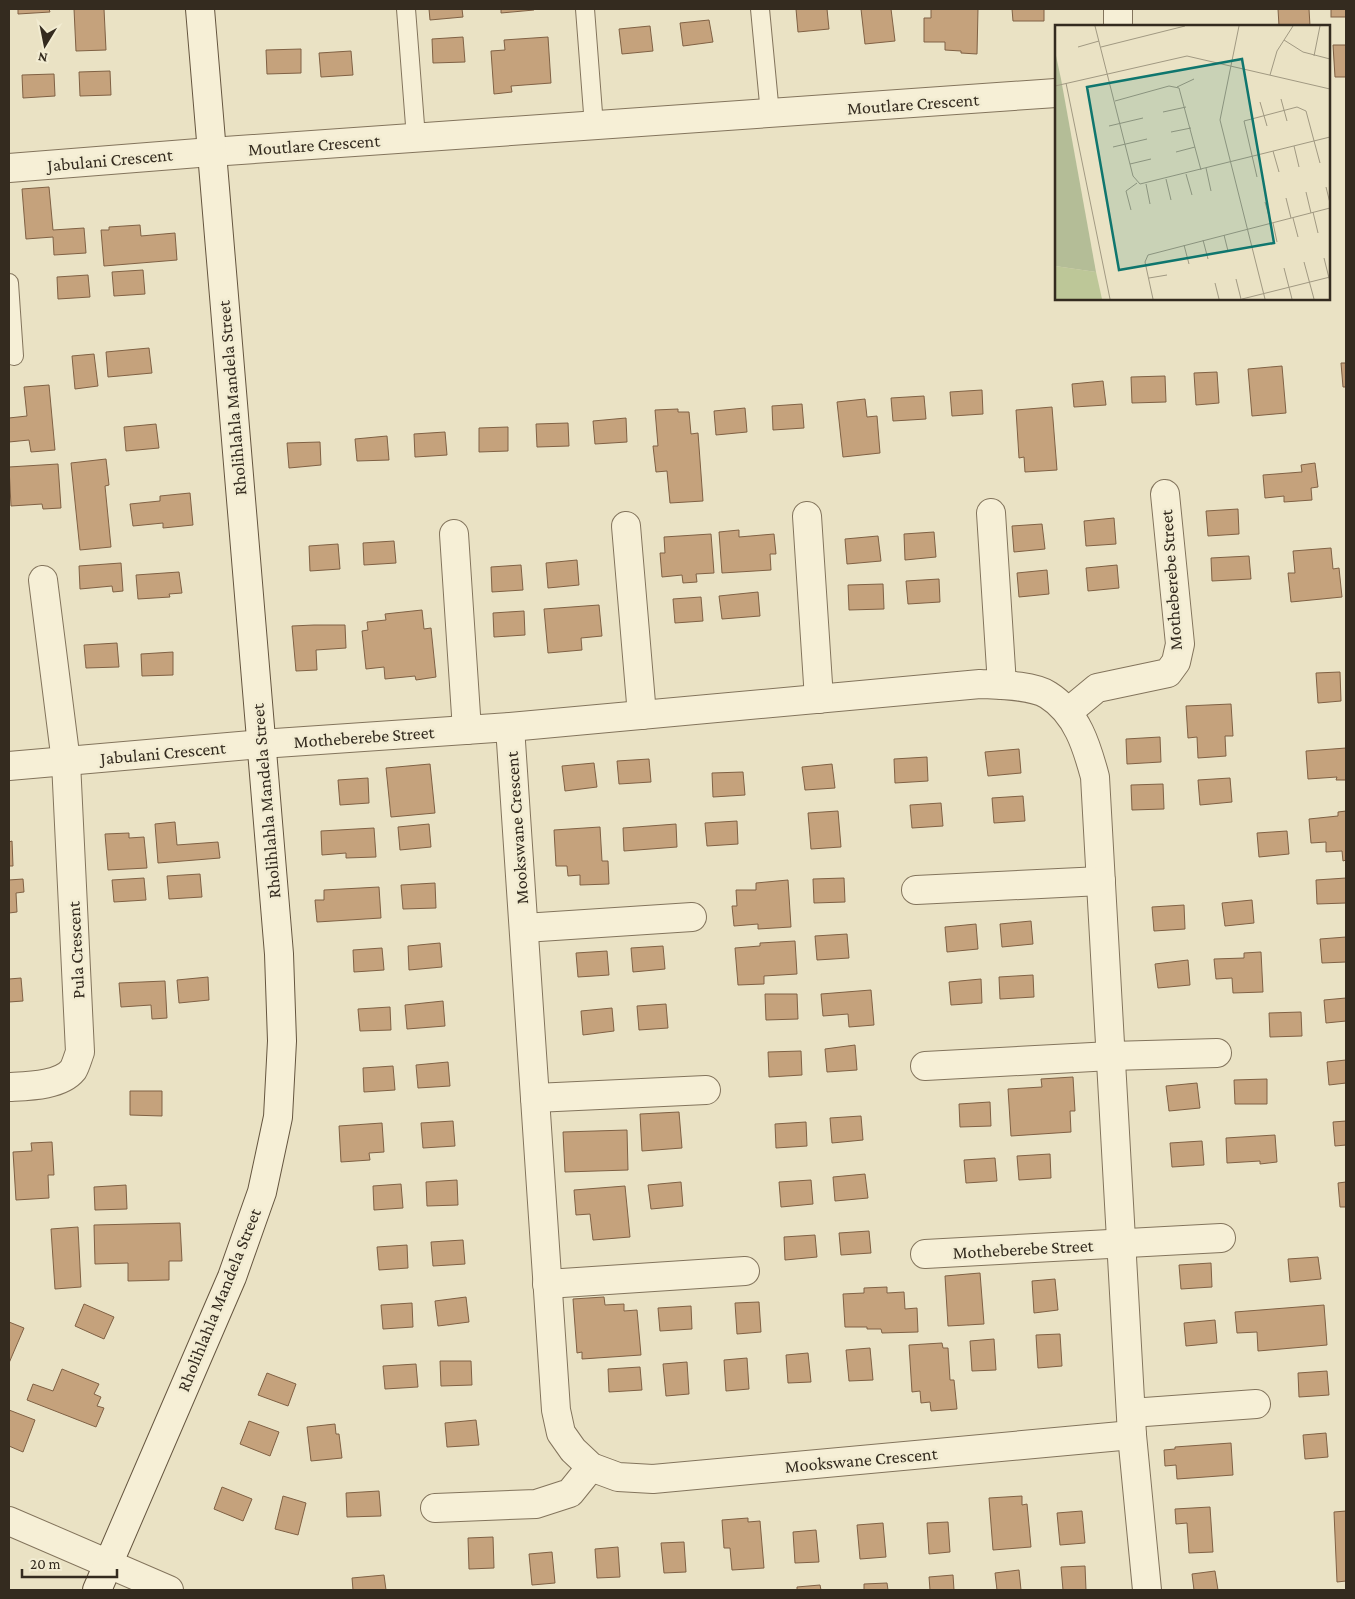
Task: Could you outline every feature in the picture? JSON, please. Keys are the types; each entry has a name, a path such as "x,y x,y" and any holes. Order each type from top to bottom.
{"street":[{"name":"Rholihlahla Mandela Street","path":"97,1590 232,1277 262,1192 278,1117 282,1041 279,954 200,9"},
{"path":"1118,9 1118,25"},
{"name":"Moutlare Crescent","path":"211,152 1055,93"},
{"name":"Jabulani Crescent","path":"9,168 211,152"},
{"name":"Motheberebe Street","path":"1068,712 1097,688 1168,673 1176,662 1180,644 1165,494"},
{"path":"991,513 1002,685"},
{"path":"807,516 819,699"},
{"path":"626,526 642,715"},
{"path":"454,534 467,730"},
{"path":"43,580 66,762"},
{"name":"Motheberebe Street","path":"261,744 510,727 980,684 1017,686 1047,694 1068,712 1086,744 1095,777 1131,1424 1147,1590"},
{"name":"Mookswane Crescent","path":"510,727 556,1410 561,1433 573,1450 591,1467 618,1477 653,1479 1131,1424"},
{"name":"Jabulani Crescent","path":"9,766 261,744"},
{"name":"Pula Crescent","path":"9,1087 40,1085 58,1080 72,1071 80,1052 66,762"},
{"path":"916,890 1101,881"},
{"name":"Mookswane Crescent","path":"524,928 692,917"},
{"path":"925,1066 1111,1056 1217,1053"},
{"path":"535,1098 706,1090"},
{"name":"Motheberebe Street","path":"925,1254 1221,1238"},
{"path":"547,1284 745,1271"},
{"path":"1131,1424 1256,1404"},
{"path":"435,1508 536,1504 570,1493 591,1467"},
{"path":"9,1521 169,1590"}],"lane":[{"path":"406,9 416,138"},
{"path":"585,9 594,126"},
{"path":"760,9 770,114"},
{"path":"9,282 14,356"}],"building":[{"path":"18,9 49,9 50,12 18,14"},
{"path":"74,9 104,9 106,50 76,51"},
{"path":"429,9 462,9 463,17 430,20"},
{"path":"501,9 534,9 534,10 501,13"},
{"path":"796,9 827,9 829,29 798,32"},
{"path":"861,9 891,9 895,41 865,44"},
{"path":"931,9 978,9 977,54 945,50 945,42 924,42 924,18 931,18"},
{"path":"1012,9 1044,9 1044,21 1013,21"},
{"path":"1278,9 1309,9 1310,25 1279,25"},
{"path":"1331,9 1346,9 1346,17 1331,17"},
{"path":"709,20 713,42 683,46 680,23"},
{"path":"650,26 653,51 622,54 619,29"},
{"path":"463,37 465,62 433,63 432,39"},
{"path":"548,37 551,83 511,86 512,92 494,94 491,51 505,50 504,40"},
{"path":"1333,45 1346,45 1346,77 1335,77"},
{"path":"301,49 301,73 267,74 266,50"},
{"path":"351,51 353,75 321,77 319,53"},
{"path":"110,71 111,95 80,96 79,72"},
{"path":"54,74 55,96 23,98 22,75"},
{"path":"49,187 53,230 84,228 86,253 54,255 53,237 26,239 22,189"},
{"path":"140,225 141,236 175,233 177,260 104,266 101,230 109,230 109,227"},
{"path":"143,270 145,294 114,296 112,272"},
{"path":"88,275 90,297 58,299 57,277"},
{"path":"149,348 152,373 108,377 106,352"},
{"path":"94,354 98,386 75,389 72,356"},
{"path":"1341,363 1346,363 1346,387 1343,387"},
{"path":"1282,366 1286,413 1252,416 1248,369"},
{"path":"1217,372 1219,403 1196,405 1194,373"},
{"path":"1165,376 1166,402 1132,403 1131,377"},
{"path":"1103,381 1106,405 1074,407 1072,384"},
{"path":"49,385 55,450 31,452 29,440 9,442 9,418 27,416 24,387"},
{"path":"982,390 983,414 952,416 950,392"},
{"path":"924,396 926,419 893,421 891,398"},
{"path":"865,399 867,417 877,416 880,453 843,457 837,402"},
{"path":"802,404 804,428 773,430 772,406"},
{"path":"1052,407 1057,470 1025,472 1024,457 1019,458 1016,410"},
{"path":"745,408 747,432 716,435 714,411"},
{"path":"678,409 678,412 689,412 691,434 698,433 703,501 670,503 667,471 656,472 653,446 658,446 655,410"},
{"path":"626,418 627,442 595,444 593,421"},
{"path":"568,423 569,446 537,447 536,424"},
{"path":"156,424 159,448 126,451 124,427"},
{"path":"508,427 508,451 479,452 479,428"},
{"path":"445,432 447,455 415,457 414,434"},
{"path":"387,436 389,460 357,461 355,439"},
{"path":"320,442 321,465 289,468 287,443"},
{"path":"106,459 109,485 105,486 111,547 80,550 71,463"},
{"path":"1315,463 1318,487 1311,488 1312,500 1284,502 1284,496 1265,498 1263,475 1302,472 1301,465"},
{"path":"58,464 61,508 43,509 42,504 11,506 9,467"},
{"path":"190,493 193,525 163,528 163,523 133,526 130,504 160,501 160,496"},
{"path":"1238,509 1239,534 1208,536 1206,511"},
{"path":"1114,518 1116,544 1086,546 1084,521"},
{"path":"1042,524 1045,549 1014,552 1012,526"},
{"path":"739,530 739,537 774,534 776,554 770,554 771,570 722,573 719,532"},
{"path":"934,532 936,557 905,560 904,534"},
{"path":"711,534 714,573 696,574 697,582 683,583 682,575 662,577 660,553 665,553 664,537"},
{"path":"878,536 881,561 847,564 845,539"},
{"path":"394,541 396,563 364,565 363,543"},
{"path":"338,544 340,569 310,571 309,546"},
{"path":"1331,548 1333,569 1339,568 1342,597 1291,602 1288,573 1295,573 1293,551"},
{"path":"1249,556 1251,579 1212,581 1211,558"},
{"path":"577,560 579,585 548,588 546,563"},
{"path":"121,563 123,591 113,592 112,586 80,589 79,566"},
{"path":"521,565 523,590 492,592 491,567"},
{"path":"1117,565 1119,588 1088,591 1086,568"},
{"path":"1047,570 1049,594 1019,597 1017,573"},
{"path":"179,572 182,593 169,594 170,597 138,599 136,575"},
{"path":"939,579 940,602 908,604 906,581"},
{"path":"883,584 884,609 849,610 848,585"},
{"path":"758,592 760,616 722,619 719,596"},
{"path":"701,597 703,621 675,623 673,599"},
{"path":"599,605 602,636 581,638 582,650 548,653 544,609"},
{"path":"422,610 424,629 431,628 436,677 416,680 415,676 385,679 384,667 366,669 362,631 368,630 367,622 386,620 385,614"},
{"path":"524,611 525,635 494,637 493,613"},
{"path":"345,625 346,648 316,650 317,670 296,671 292,626"},
{"path":"117,643 119,667 86,668 84,645"},
{"path":"173,652 173,675 142,676 141,654"},
{"path":"1340,672 1341,701 1318,703 1316,673"},
{"path":"1231,704 1233,736 1225,736 1226,756 1198,758 1197,737 1188,738 1186,706"},
{"path":"1160,737 1161,762 1127,764 1126,739"},
{"path":"1346,748 1346,780 1336,780 1337,777 1308,779 1306,751"},
{"path":"1019,749 1021,773 988,776 985,752"},
{"path":"927,757 928,781 895,783 894,759"},
{"path":"649,759 651,782 619,784 617,761"},
{"path":"594,763 597,787 565,791 562,766"},
{"path":"430,764 435,813 391,817 386,768"},
{"path":"832,764 835,788 805,790 802,767"},
{"path":"743,772 745,795 713,797 712,773"},
{"path":"368,778 369,803 340,805 338,780"},
{"path":"1230,778 1232,802 1200,805 1198,780"},
{"path":"1163,784 1164,809 1132,810 1131,785"},
{"path":"1023,796 1025,821 994,823 992,798"},
{"path":"941,803 943,826 912,828 910,805"},
{"path":"838,811 841,847 811,849 808,813"},
{"path":"1346,811 1346,860 1343,861 1342,851 1326,852 1326,842 1311,843 1309,819 1338,816 1338,812"},
{"path":"737,821 738,844 707,846 705,823"},
{"path":"175,822 177,845 218,842 220,858 158,863 155,824"},
{"path":"429,824 431,847 400,850 398,827"},
{"path":"676,824 677,847 624,851 623,828"},
{"path":"600,827 602,861 608,861 609,884 580,885 580,875 568,876 567,866 556,866 554,830"},
{"path":"374,828 376,857 346,858 346,853 322,855 321,831"},
{"path":"1287,831 1289,854 1259,857 1257,833"},
{"path":"129,833 129,838 144,837 147,868 108,870 105,834"},
{"path":"12,841 13,866 9,866 9,842"},
{"path":"200,874 202,897 169,899 167,876"},
{"path":"144,878 146,900 114,902 112,880"},
{"path":"844,878 845,902 814,903 813,879"},
{"path":"1346,878 1346,903 1317,904 1316,880"},
{"path":"23,879 24,892 16,893 17,912 9,913 9,880"},
{"path":"788,880 791,927 758,929 758,924 734,926 732,906 737,906 736,890 756,890 756,883"},
{"path":"435,883 436,908 403,909 401,885"},
{"path":"379,887 381,918 317,922 315,900 324,900 324,890"},
{"path":"1252,900 1254,923 1225,926 1222,903"},
{"path":"1184,905 1185,929 1154,931 1152,907"},
{"path":"1031,921 1033,944 1002,947 1000,924"},
{"path":"976,924 978,949 947,952 945,927"},
{"path":"847,934 849,958 817,960 815,936"},
{"path":"1346,937 1346,962 1322,963 1320,939"},
{"path":"795,941 797,974 764,976 764,984 738,985 735,948 760,946 760,943"},
{"path":"440,943 442,967 409,970 408,946"},
{"path":"663,946 665,969 633,972 631,948"},
{"path":"382,948 384,970 354,972 353,950"},
{"path":"607,951 609,975 578,977 576,953"},
{"path":"1261,952 1263,992 1233,993 1232,978 1216,979 1214,959 1244,958 1244,953"},
{"path":"1188,960 1190,985 1158,988 1155,964"},
{"path":"1033,975 1034,997 1000,999 999,977"},
{"path":"208,977 209,1000 179,1003 177,980"},
{"path":"21,978 23,1001 9,1002 9,979"},
{"path":"981,979 982,1003 951,1005 949,982"},
{"path":"165,981 167,1018 152,1019 151,1005 121,1007 119,983"},
{"path":"871,990 874,1025 849,1027 848,1014 823,1016 821,994"},
{"path":"765,994 797,994 798,1019 766,1020"},
{"path":"1346,998 1346,1021 1326,1023 1324,1000"},
{"path":"443,1001 445,1026 407,1029 405,1005"},
{"path":"666,1004 668,1028 639,1030 637,1006"},
{"path":"390,1007 391,1030 360,1031 358,1009"},
{"path":"612,1008 614,1031 583,1035 581,1011"},
{"path":"1301,1012 1302,1036 1270,1037 1269,1013"},
{"path":"855,1045 857,1070 827,1072 825,1049"},
{"path":"801,1051 802,1075 769,1077 768,1052"},
{"path":"1346,1060 1346,1083 1329,1085 1327,1062"},
{"path":"448,1062 450,1086 418,1088 416,1065"},
{"path":"393,1066 395,1090 364,1092 363,1068"},
{"path":"1073,1077 1075,1111 1070,1111 1071,1132 1011,1136 1008,1089 1042,1087 1041,1079"},
{"path":"1267,1079 1267,1104 1235,1104 1234,1080"},
{"path":"1197,1083 1200,1108 1169,1111 1166,1086"},
{"path":"130,1091 162,1091 162,1116 130,1115"},
{"path":"990,1102 991,1126 960,1127 959,1104"},
{"path":"679,1112 682,1148 642,1151 640,1114"},
{"path":"861,1116 863,1140 832,1143 830,1118"},
{"path":"453,1121 455,1146 423,1148 421,1123"},
{"path":"1346,1121 1346,1145 1335,1146 1333,1122"},
{"path":"806,1122 807,1146 776,1148 775,1124"},
{"path":"382,1123 384,1152 369,1153 370,1160 341,1162 339,1126"},
{"path":"627,1130 628,1170 565,1172 563,1132"},
{"path":"1275,1135 1277,1162 1260,1164 1260,1161 1227,1163 1226,1138"},
{"path":"1202,1141 1204,1165 1172,1167 1170,1143"},
{"path":"52,1142 54,1175 48,1175 49,1198 16,1200 13,1152 32,1151 31,1143"},
{"path":"1050,1154 1051,1178 1019,1180 1017,1156"},
{"path":"995,1158 997,1181 966,1183 964,1160"},
{"path":"865,1174 868,1198 835,1201 833,1177"},
{"path":"457,1180 458,1205 427,1206 426,1182"},
{"path":"811,1180 813,1204 781,1207 779,1182"},
{"path":"681,1182 683,1206 651,1209 648,1185"},
{"path":"1346,1182 1346,1207 1340,1207 1338,1183"},
{"path":"401,1184 403,1208 374,1210 373,1186"},
{"path":"126,1185 127,1209 95,1210 94,1187"},
{"path":"625,1186 630,1237 593,1240 590,1214 576,1215 574,1190"},
{"path":"180,1223 182,1261 169,1261 169,1280 128,1281 128,1263 95,1264 94,1225"},
{"path":"78,1227 81,1287 55,1289 51,1229"},
{"path":"869,1231 871,1253 841,1255 839,1233"},
{"path":"815,1235 817,1257 785,1260 784,1237"},
{"path":"463,1240 465,1264 433,1266 431,1242"},
{"path":"407,1245 408,1268 379,1270 377,1247"},
{"path":"1318,1257 1321,1279 1290,1282 1288,1259"},
{"path":"1211,1263 1212,1287 1181,1289 1179,1265"},
{"path":"980,1273 984,1324 948,1326 945,1276"},
{"path":"1055,1279 1058,1310 1034,1313 1032,1281"},
{"path":"887,1287 887,1293 904,1292 905,1309 917,1308 918,1332 882,1333 881,1329 845,1327 843,1294 864,1293 864,1288"},
{"path":"466,1297 469,1322 438,1326 435,1301"},
{"path":"604,1297 605,1305 624,1304 624,1311 637,1310 641,1355 582,1359 582,1352 577,1353 573,1299"},
{"path":"759,1302 761,1332 737,1334 735,1303"},
{"path":"412,1303 413,1327 383,1329 381,1305"},
{"path":"84,1304 114,1317 104,1339 75,1326"},
{"path":"1324,1305 1327,1345 1258,1351 1257,1332 1237,1333 1235,1312"},
{"path":"691,1306 692,1329 660,1331 658,1308"},
{"path":"1215,1320 1217,1343 1186,1346 1184,1323"},
{"path":"9,1322 24,1328 9,1363"},
{"path":"1060,1334 1062,1366 1038,1368 1036,1335"},
{"path":"994,1339 996,1370 972,1371 970,1341"},
{"path":"942,1343 943,1348 948,1348 950,1380 954,1380 957,1409 931,1411 930,1402 921,1403 920,1391 912,1392 909,1345"},
{"path":"870,1348 873,1380 849,1381 846,1350"},
{"path":"808,1353 811,1382 788,1383 786,1355"},
{"path":"747,1358 749,1389 726,1391 724,1360"},
{"path":"440,1361 471,1361 472,1385 441,1386"},
{"path":"687,1362 689,1394 666,1396 663,1364"},
{"path":"416,1364 418,1387 385,1389 383,1366"},
{"path":"640,1367 642,1390 609,1392 608,1369"},
{"path":"62,1369 99,1384 94,1394 101,1397 97,1406 104,1408 96,1427 27,1400 33,1384 53,1391"},
{"path":"1327,1371 1329,1395 1299,1397 1298,1373"},
{"path":"267,1373 296,1384 288,1406 258,1395"},
{"path":"9,1410 35,1420 23,1452 9,1446"},
{"path":"476,1420 479,1445 447,1447 445,1423"},
{"path":"249,1421 279,1432 270,1456 240,1444"},
{"path":"335,1424 336,1434 339,1434 342,1458 311,1461 307,1427"},
{"path":"1326,1433 1328,1457 1305,1459 1303,1435"},
{"path":"1231,1443 1233,1475 1177,1479 1176,1465 1165,1466 1164,1450 1175,1449 1175,1447"},
{"path":"222,1487 252,1499 243,1521 214,1509"},
{"path":"379,1491 381,1516 347,1517 346,1493"},
{"path":"283,1496 306,1503 298,1535 275,1529"},
{"path":"1022,1496 1022,1505 1027,1504 1031,1547 993,1550 989,1498"},
{"path":"1210,1507 1213,1552 1189,1553 1187,1523 1176,1524 1175,1509"},
{"path":"1082,1511 1085,1543 1060,1545 1057,1513"},
{"path":"1346,1511 1346,1581 1337,1582 1334,1512"},
{"path":"748,1518 748,1522 760,1521 764,1568 732,1570 730,1548 724,1548 722,1520"},
{"path":"948,1522 950,1552 929,1554 927,1523"},
{"path":"883,1523 886,1557 860,1559 857,1525"},
{"path":"816,1530 819,1562 795,1563 793,1532"},
{"path":"493,1537 494,1568 469,1569 468,1538"},
{"path":"684,1542 686,1572 664,1573 661,1543"},
{"path":"618,1547 620,1577 597,1578 595,1549"},
{"path":"552,1552 555,1583 532,1585 529,1554"},
{"path":"1085,1566 1086,1590 1063,1590 1061,1567"},
{"path":"1019,1570 1021,1590 997,1590 995,1573"},
{"path":"1215,1571 1218,1590 1194,1590 1192,1574"},
{"path":"384,1575 386,1590 353,1590 352,1578"},
{"path":"953,1575 954,1590 930,1590 929,1577"},
{"path":"887,1583 888,1590 864,1590 864,1584"},
{"path":"820,1585 821,1590 797,1590 797,1587"}]}
